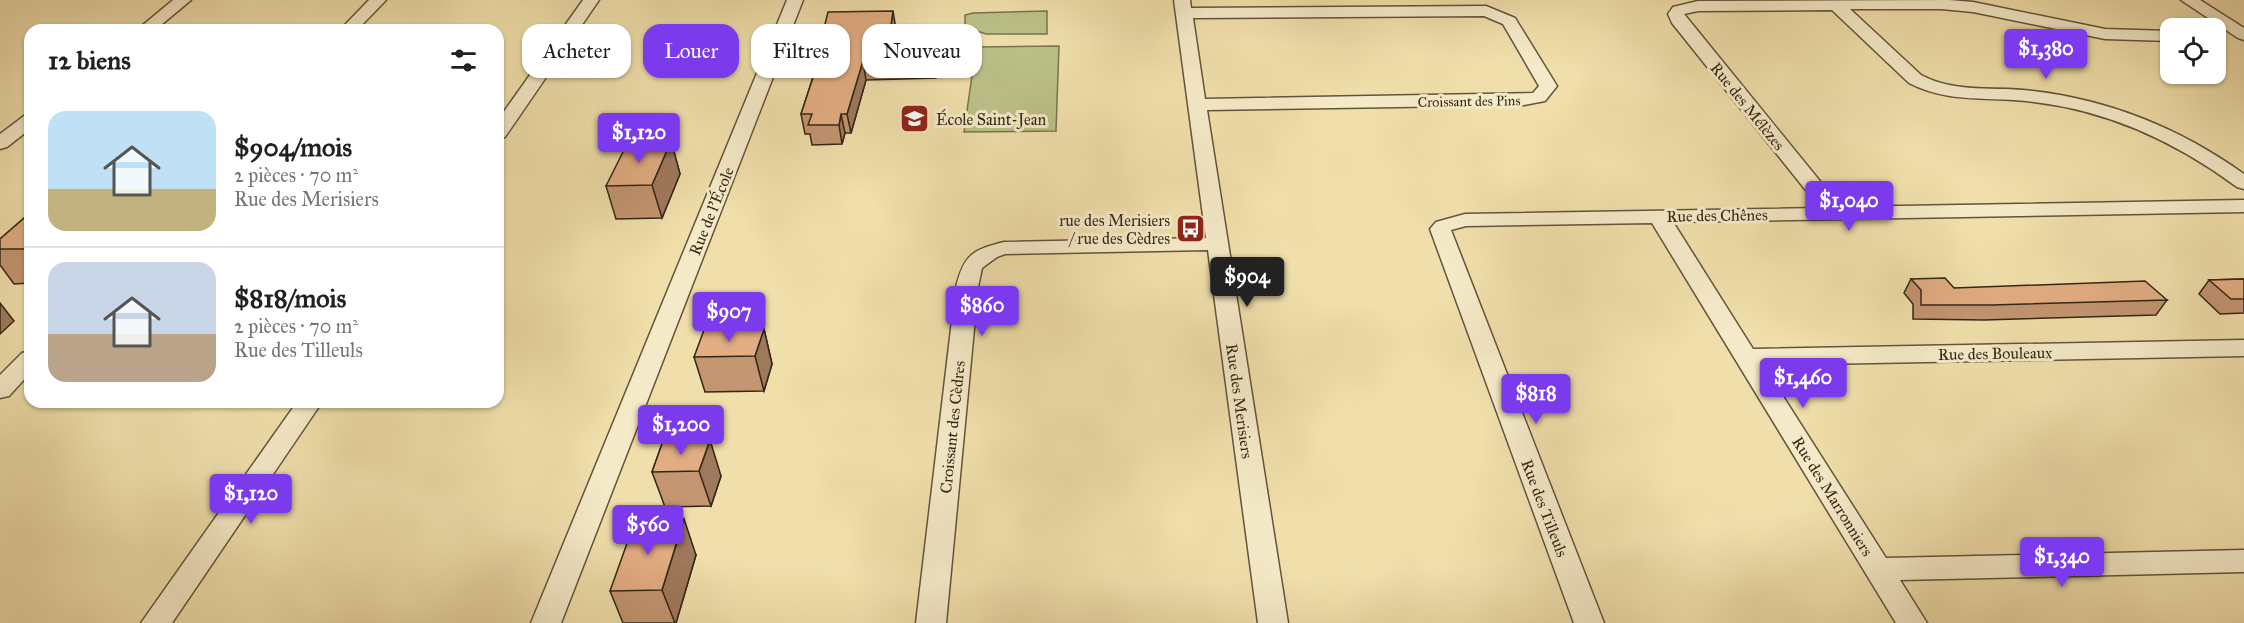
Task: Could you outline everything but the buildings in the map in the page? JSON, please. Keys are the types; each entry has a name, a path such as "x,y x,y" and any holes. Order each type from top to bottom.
{"street":[{"path":"153,24 183,0"},
{"path":"354,24 378,0"},
{"path":"504,124 591,0"},
{"name":"Rue de l'École","path":"546,623 795,0"},
{"path":"2189,0 2243,35"},
{"path":"1836,5 1922,3 1959,5 2088,32 2116,36 2160,36"},
{"path":"1836,5 1915,79 1930,87 1957,94 2011,94 2043,97 2118,115 2156,129 2195,148 2244,183"},
{"name":"Rue des Mélèzes","path":"1835,213 1683,26 1676,14 1687,7 1836,5"},
{"name":"Rue des Merisiers","path":"1183,6 1273,623"},
{"name":"Croissant des Pins","path":"1183,6 1486,10 1509,21 1548,87 1539,97 1524,100 1197,105"},
{"path":"2226,35 2243,35"},
{"path":"0,143 24,125"},
{"name":"Rue des Chênes","path":"1443,225 1465,220 2244,206"},
{"name":"Rue des Marronniers","path":"1659,216 1912,623"},
{"name":"Rue des Tilleuls","path":"1443,225 1440,230 1443,241 1589,623"},
{"name":"Croissant des Cèdres","path":"931,623 967,287 972,265 990,252 1004,248 1217,243"},
{"name":"Rue des Bouleaux","path":"1746,357 2244,348"},
{"path":"0,390 24,365"},
{"path":"156,623 306,408"},
{"path":"1878,569 2244,561"}],"green space":[{"path":"1047,11 1047,34 986,34 982,33 982,24 965,24 965,15"},
{"path":"1059,46 1056,131 964,132 972,78 982,78 982,47"}],"place":[{"name":"École Saint-Jean","path":"915,119"},
{"name":"rue des Merisiers / rue des Cèdres","path":"1191,229"}]}
